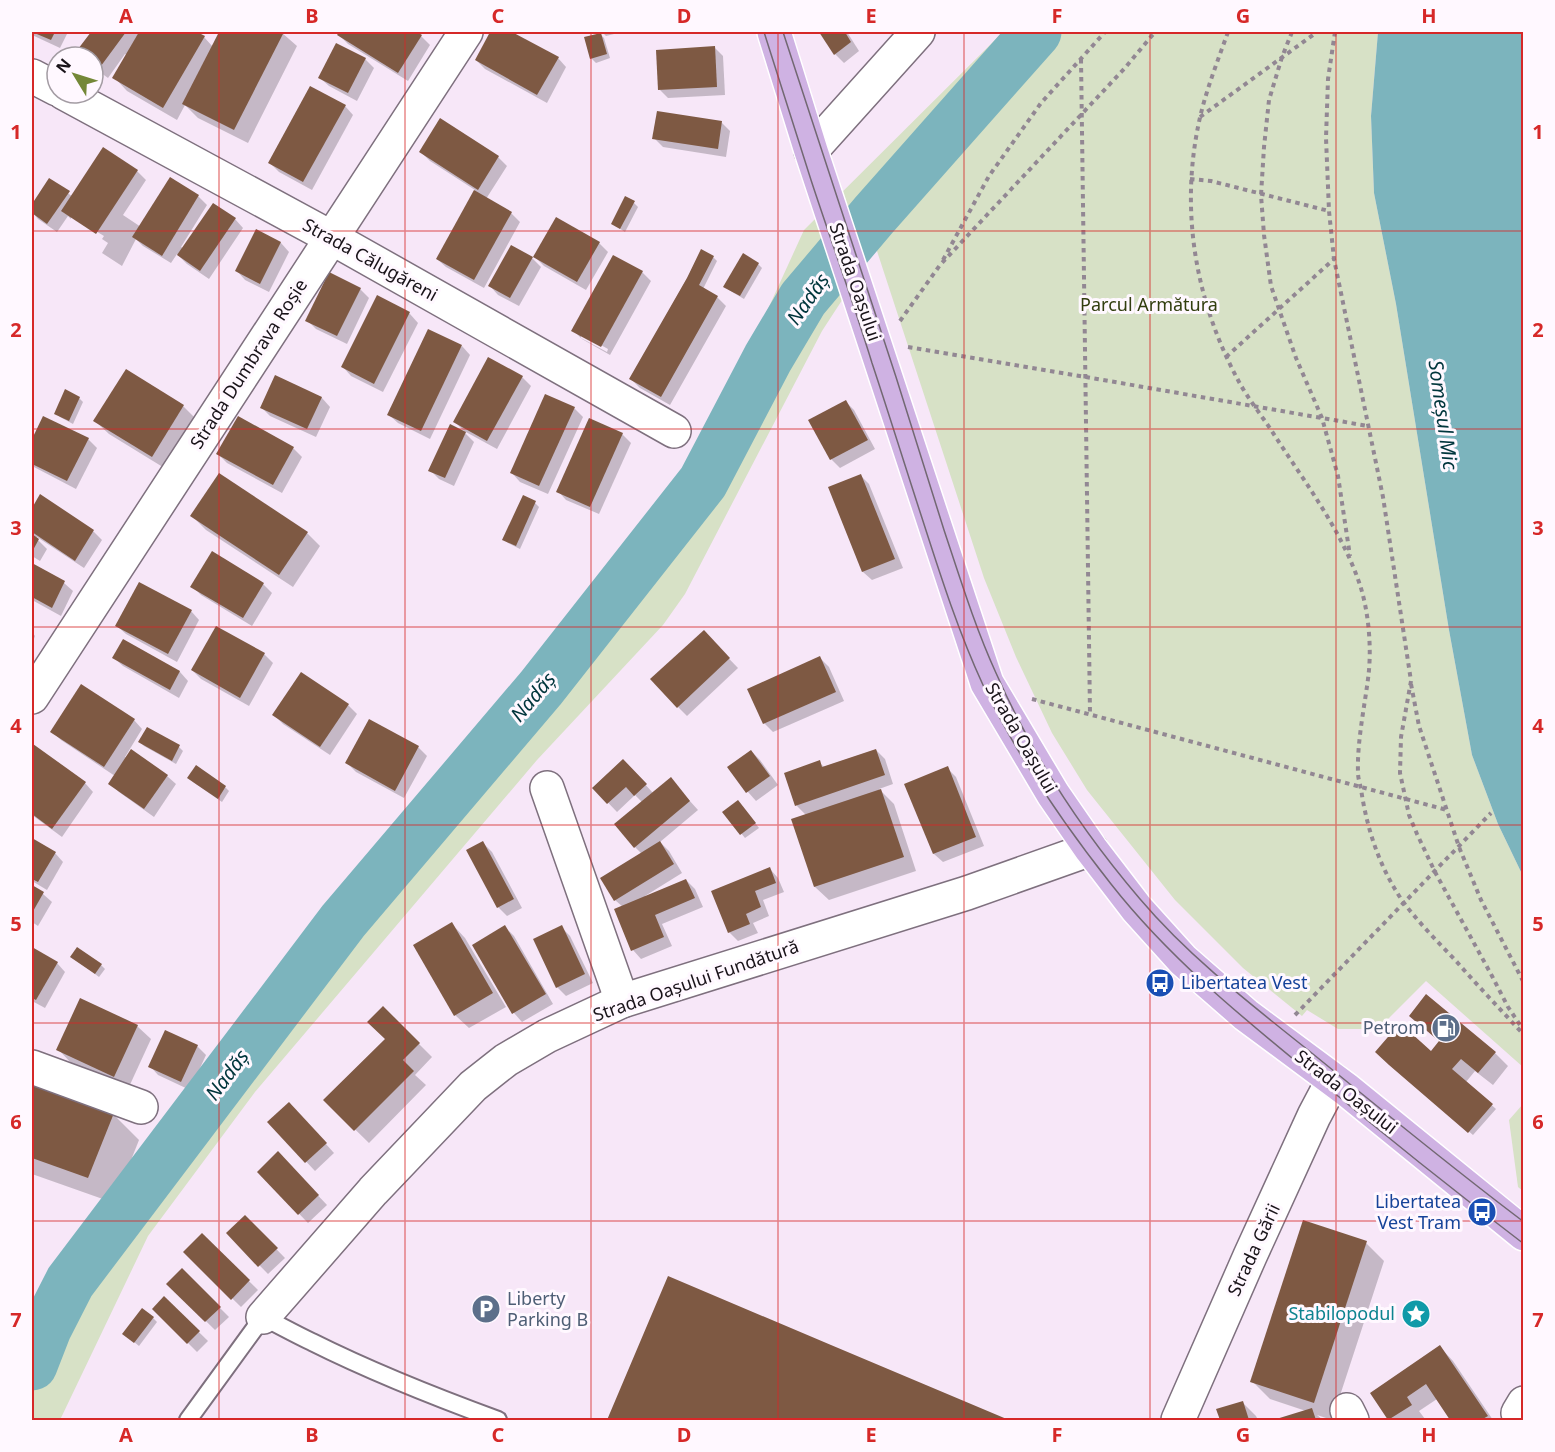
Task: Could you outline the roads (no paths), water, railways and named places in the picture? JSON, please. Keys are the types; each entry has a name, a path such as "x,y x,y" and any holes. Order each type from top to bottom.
{"main road":[{"name":"Strada Oașului","path":"774,32 815,165 885,325 987,683 1053,794 1137,909 1184,960 1330,1086 1524,1234"}],"street":[{"name":"Strada Dumbrava Roșie","path":"32,697 465,32"},
{"path":"815,165 918,32"},
{"name":"Strada Călugăreni","path":"86,105 332,238 675,432"},
{"path":"547,788 622,1001"},
{"name":"Strada Oașului Fundătură","path":"263,1317 373,1191 473,1086 506,1060 547,1036 622,1001 967,893 1091,849"},
{"path":"32,1067 141,1107"},
{"name":"Strada Gării","path":"1178,1420 1330,1086"}],"lane":[{"path":"188,1420 263,1317 382,1374 498,1420"}],"water":[{"name":"Someșul Mic","path":"1378,32 1523,32 1523,876 1498,824 1472,755 1449,630 1396,304 1374,193 1371,116"}],"waterway":[{"name":"Nadăș","path":"32,1365 46,1329 70,1282 343,921 541,688 703,482 768,358 803,299 1036,32"}],"tram line":[{"path":"764,32 965,644 996,711 1026,763 1058,813 1111,884 1133,911 1182,962 1234,1010 1524,1244"},
{"path":"783,32 975,620 988,656 1010,703 1042,763 1098,847 1159,921 1201,961 1418,1139 1524,1222"}],"place":[{"name":"Libertatea Vest","path":"1160,983"},
{"name":"Petrom","path":"1446,1028"},
{"name":"Libertatea Vest Tram","path":"1482,1212"},
{"name":"Liberty Parking B","path":"486,1309"},
{"name":"Stabilopodul","path":"1416,1314"}],"park label":[{"name":"Parcul Armătura","path":"1149,305"}]}
